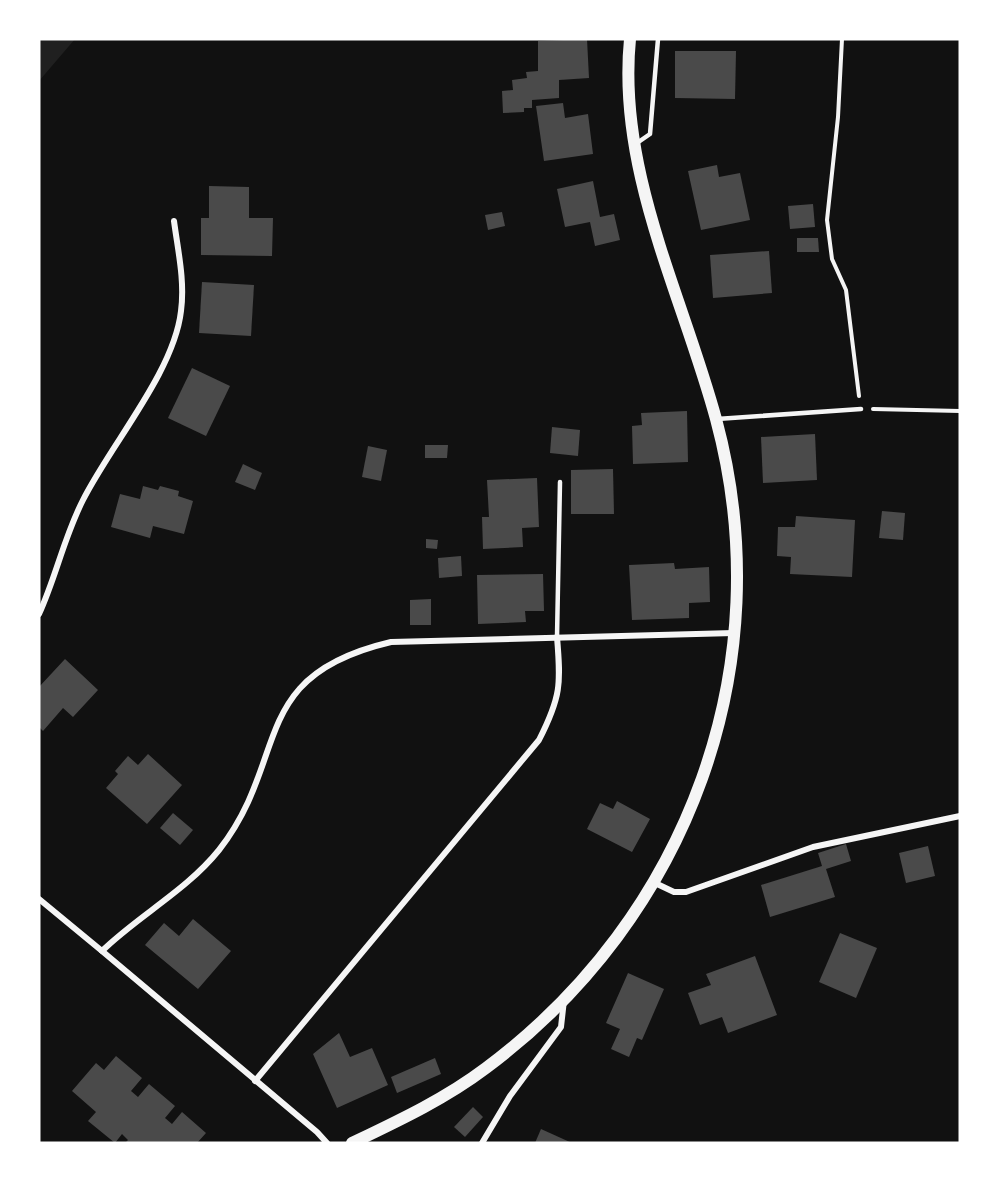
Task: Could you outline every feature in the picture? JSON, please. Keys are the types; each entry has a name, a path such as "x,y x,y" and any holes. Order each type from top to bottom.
{"main road":[{"path":"352,1143 417,1111 486,1068 564,1000 627,927 655,883 695,799 722,716 735,633 736,540 727,465 716,419 650,208 634,144 628,89 630,39"}],"street":[{"path":"39,614 69,528 83,499 165,364 176,338 183,290 174,221"},
{"path":"102,951 130,926 198,874 218,851 249,804 267,745 290,698 307,678 330,663 368,647 391,642 735,633"},
{"path":"255,1081 539,740 558,697 561,680 558,637"},
{"path":"655,883 674,892 686,892 813,847 960,816"},
{"path":"39,899 327,1143"},
{"path":"482,1143 510,1096 561,1027 564,1000"}],"lane":[{"path":"634,144 643,141 650,134 658,39"},
{"path":"716,419 861,409"},
{"path":"558,637 560,482"}],"path":[{"path":"842,39 838,117 827,220 832,259 846,290 861,409 960,411"}],"shaded area":[{"path":"39,39 75,39 39,81"}],"building":[{"path":"587,39 589,78 559,80 559,98 532,100 532,108 524,108 524,112 503,113 502,91 513,90 512,80 527,78 526,72 538,71 538,41"},
{"path":"675,51 736,51 735,99 675,98"},
{"path":"563,103 565,118 588,114 593,154 544,161 536,106"},
{"path":"717,165 719,177 740,173 750,220 701,230 688,171"},
{"path":"593,181 600,217 614,214 620,240 595,246 590,222 565,227 557,189"},
{"path":"209,186 249,187 249,218 273,218 272,256 201,255 201,218 209,218"},
{"path":"813,204 815,227 790,229 788,206"},
{"path":"502,212 505,226 488,230 485,215"},
{"path":"797,238 818,238 819,252 797,252"},
{"path":"769,251 772,293 713,298 710,255"},
{"path":"202,282 254,285 251,336 199,333"},
{"path":"192,368 230,386 206,436 168,418"},
{"path":"687,411 688,462 633,464 632,426 642,425 641,413"},
{"path":"552,427 580,430 578,456 550,453"},
{"path":"815,434 817,480 763,483 761,437"},
{"path":"425,445 448,445 447,458 425,458"},
{"path":"368,446 387,450 381,481 362,477"},
{"path":"243,464 262,473 255,490 235,482"},
{"path":"613,469 614,514 571,514 571,470"},
{"path":"537,478 539,527 522,528 523,547 483,549 482,517 489,517 487,480"},
{"path":"143,486 158,490 160,486 179,491 178,496 193,501 184,534 153,526 150,538 111,527 120,494 140,499"},
{"path":"882,511 905,513 903,540 879,538"},
{"path":"796,516 855,520 852,577 790,574 791,557 777,556 778,527 795,527"},
{"path":"426,539 438,540 437,549 426,548"},
{"path":"461,556 462,576 439,578 438,558"},
{"path":"674,563 675,569 709,567 710,602 689,603 689,618 632,620 629,565"},
{"path":"543,574 544,611 525,611 526,622 478,624 477,575"},
{"path":"431,599 431,625 410,625 410,600"},
{"path":"65,659 98,690 73,717 63,708 43,731 39,727 39,687"},
{"path":"148,754 182,785 147,824 106,788 118,774 115,771 128,756 138,765"},
{"path":"617,801 650,819 632,852 587,829 600,803 613,809"},
{"path":"173,813 193,830 180,845 160,828"},
{"path":"846,844 851,861 826,869 835,897 770,917 761,885 822,866 818,853"},
{"path":"928,846 935,876 906,883 899,853"},
{"path":"193,919 231,951 198,989 145,945 164,923 179,936"},
{"path":"840,933 877,948 856,998 819,982"},
{"path":"755,956 777,1015 728,1033 722,1017 700,1025 688,993 711,985 706,974"},
{"path":"628,973 664,989 642,1040 637,1038 629,1057 611,1049 620,1029 606,1023"},
{"path":"339,1033 350,1057 372,1048 388,1085 337,1108 313,1054"},
{"path":"116,1056 142,1078 131,1091 138,1097 149,1084 175,1106 165,1118 172,1124 182,1112 206,1133 197,1143 125,1143 128,1140 122,1134 115,1143 88,1121 96,1112 72,1091 96,1063 104,1070"},
{"path":"435,1058 441,1074 397,1093 391,1077"},
{"path":"473,1107 483,1117 465,1137 454,1127"},
{"path":"541,1129 572,1143 535,1143"}]}
